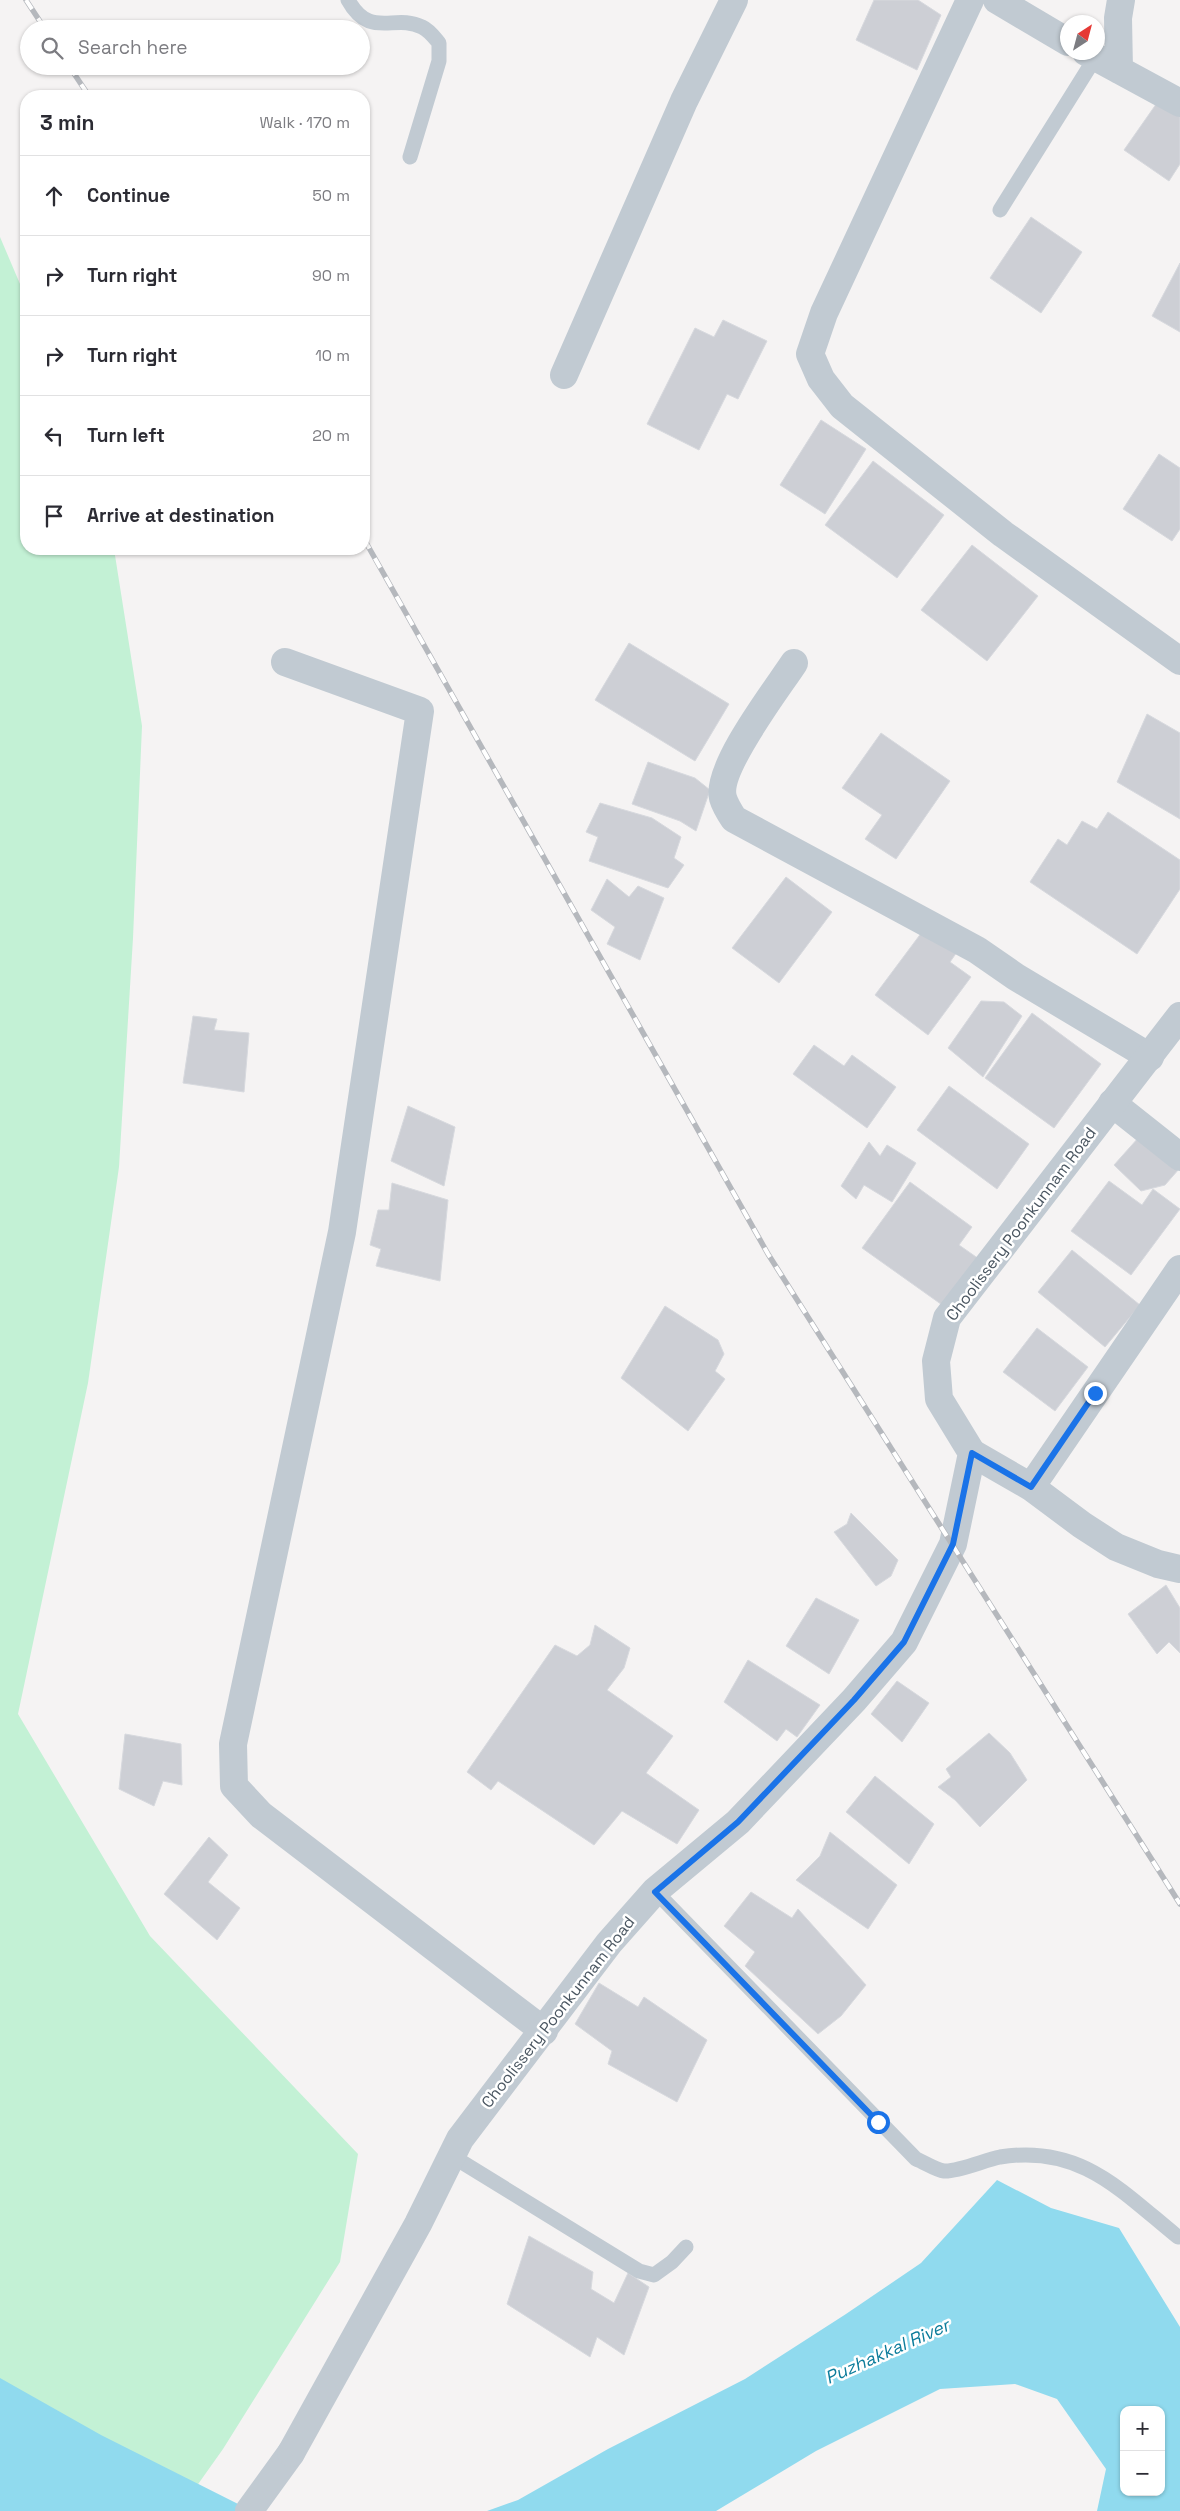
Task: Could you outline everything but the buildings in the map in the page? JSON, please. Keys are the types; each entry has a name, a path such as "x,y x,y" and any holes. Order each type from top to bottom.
{"street":[{"path":"564,374 684,101 734,0"},
{"path":"970,0 824,313 810,354 821,379 842,406 1003,534 1180,661"},
{"path":"997,0 1060,37"},
{"path":"1105,48 1118,18 1122,0"},
{"path":"1100,60 1180,103"},
{"path":"285,662 420,711 342,1232 233,1744 234,1786 261,1815 544,2031"},
{"path":"794,663 743,738 724,776 722,797 734,819 976,950 1016,977 1150,1057"},
{"name":"Choolissery Poonkunnam Road","path":"249,2511 291,2453 418,2224 460,2139 544,2031 609,1943 655,1892 738,1822 854,1700 904,1642 953,1544 972,1453 939,1399 936,1361 947,1318 1180,1016"},
{"path":"1112,1103 1180,1157"},
{"path":"1031,1487 1180,1269"},
{"path":"972,1453 1031,1487 1082,1525 1116,1547 1158,1564 1180,1569"}],"lane":[{"path":"348,0 354,9 369,20"},
{"path":"370,21 377,24 406,23 420,26 430,32 439,43 439,61 410,157"},
{"path":"1000,210 1100,60"},
{"path":"655,1892 916,2159 944,2171 1001,2157 1040,2156 1074,2162 1101,2175 1178,2237"},
{"path":"452,2156 639,2271 654,2275 672,2262 686,2247"}],"green space":[{"path":"0,237 20,284 20,555 115,555 142,726 133,938 119,1167 88,1383 18,1714 150,1936 358,2154 340,2262 223,2449 179,2511 0,2511"}],"water":[{"name":"Puzhakkal River","path":"997,2180 1051,2208 1119,2228 1180,2327 1180,2511 1097,2511 1106,2469 1057,2399 1015,2384 940,2389 816,2451 716,2511 487,2511 518,2500 608,2449 745,2379 921,2263"},
{"path":"0,2378 101,2435 252,2511 0,2511"}],"railway":[{"path":"26,0 39,20"},
{"path":"75,75 85,90"},
{"path":"370,550 768,1254 1180,1904"}],"route":[{"path":"878,2122 655,1892 738,1822 854,1700 904,1642 953,1544 972,1453 1031,1487 1095,1393"}]}
